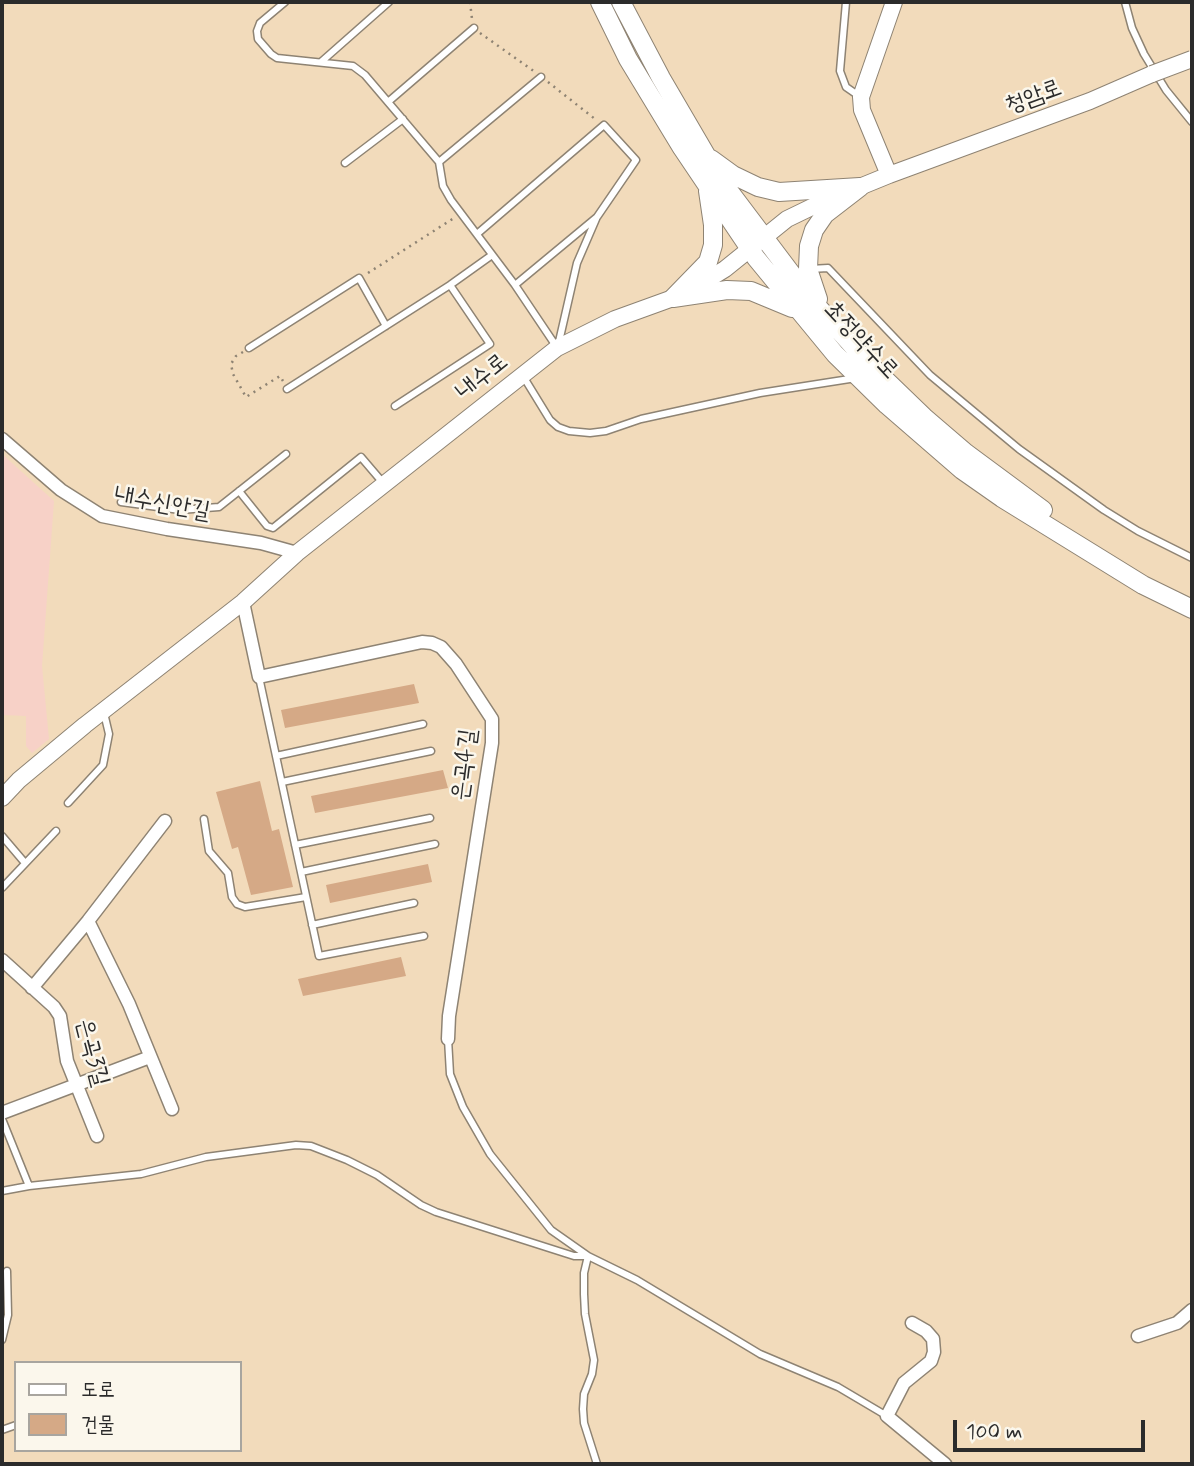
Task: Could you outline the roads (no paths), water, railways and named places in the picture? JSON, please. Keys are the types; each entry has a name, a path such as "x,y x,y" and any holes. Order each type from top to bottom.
{"main road":[{"name":"초정약수로","path":"600,2 645,89 706,184 868,363 924,416 1000,480 1086,539 1161,582 1192,596"},
{"name":"초정약수로","path":"621,2 705,154 798,311 835,354 887,405 962,470 1002,498 1143,585 1192,610"},
{"path":"705,154 733,175 758,187 779,192 860,187"},
{"path":"673,298 708,262 713,245 713,225 706,184"},
{"path":"823,313 808,269 809,246 814,230 825,214 860,187"},
{"path":"673,298 727,290 753,291 798,311"}],"street":[{"path":"889,175 862,110 861,97 894,2"},
{"name":"청암로","path":"889,175 1090,101 1192,59"},
{"name":"내수로","path":"2,798 19,780 103,711 243,602 297,553 557,348 615,318 673,298 715,276 787,219 889,175"},
{"name":"내수신안길","path":"2,439 61,489 102,516 261,543 297,553"},
{"path":"243,602 259,677"},
{"name":"은곡4길","path":"259,677 422,642 432,643 441,647 456,664 488,709 492,719 492,743 449,1016 448,1039"},
{"path":"32,988 165,821"},
{"path":"88,921 129,1004 172,1109"},
{"name":"은곡3길","path":"2,960 54,1007 60,1016 67,1061 97,1136"},
{"path":"2,1113 150,1057"},
{"path":"1138,1336 1177,1323 1192,1310"},
{"path":"912,1323 926,1331 933,1339 934,1352 931,1362 904,1383 887,1416 945,1464"}],"lane":[{"path":"285,2 260,23 258,39 277,58 354,66 365,75 439,162 443,186 557,348"},
{"path":"321,62 389,2"},
{"path":"846,2 840,71 846,87 861,97"},
{"path":"1125,2 1132,28 1144,54 1166,90 1192,122"},
{"path":"388,102 474,28"},
{"path":"439,162 541,77"},
{"path":"345,163 403,120"},
{"path":"477,234 604,125 636,160 597,217 577,263 557,348"},
{"path":"515,285 597,217"},
{"path":"288,389 492,255"},
{"path":"808,269 828,268 930,375 1019,449 1104,510 1138,531 1192,558"},
{"path":"249,348 359,278 386,326"},
{"path":"395,406 490,344 450,285"},
{"path":"522,374 550,420 558,427 569,432 590,433 761,393 859,377"},
{"path":"121,502 180,510 219,507 286,454"},
{"path":"239,491 267,526 273,528 361,457 385,486"},
{"path":"259,677 319,956 424,936"},
{"path":"68,803 103,765 109,734 103,711"},
{"path":"276,756 423,724"},
{"path":"282,782 431,751"},
{"path":"295,845 430,818"},
{"path":"204,819 209,851 228,873 237,904 245,907 306,897"},
{"path":"2,888 56,831"},
{"path":"2,836 25,863"},
{"path":"301,872 435,844"},
{"path":"312,925 414,903"},
{"path":"448,1039 450,1074 455,1090 490,1154 551,1230 588,1256 637,1280 760,1354 838,1387 887,1416"},
{"path":"2,1119 29,1186"},
{"path":"2,1191 141,1174 206,1157 296,1144 311,1146 347,1160 377,1175 436,1212 574,1256 588,1256"},
{"path":"588,1256 584,1273 585,1314 594,1360 584,1394 583,1409 584,1423 597,1464"},
{"path":"2,1340 8,1315 7,1271"}]}
